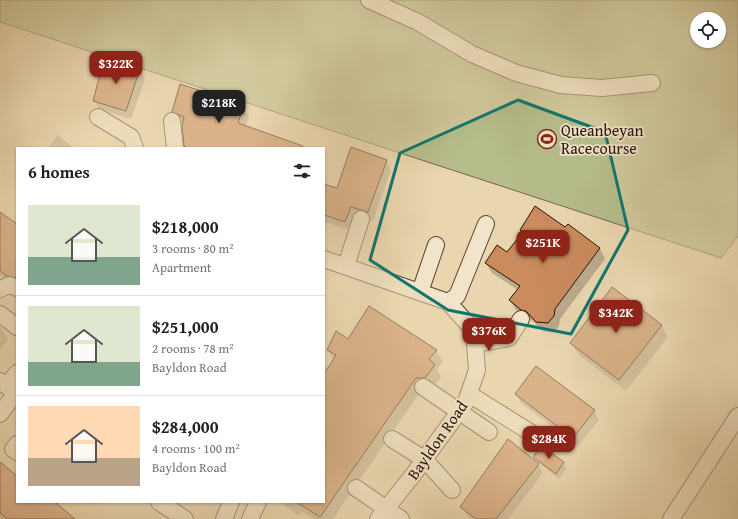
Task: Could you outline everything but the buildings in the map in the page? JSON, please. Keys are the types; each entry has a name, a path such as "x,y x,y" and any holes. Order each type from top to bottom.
{"street":[{"path":"369,0 418,22 472,54 516,73 561,85 602,88 652,83"},
{"path":"98,117 131,137 134,147"},
{"path":"172,121 175,147"},
{"path":"346,266 361,219"},
{"path":"448,302 457,296 486,224"},
{"path":"420,292 436,245"},
{"name":"Bayldon Road","path":"325,258 448,302 474,331 477,370 466,402 382,514"},
{"path":"0,289 10,285 16,288"},
{"path":"0,314 16,327"},
{"path":"475,344 509,338 521,319"},
{"path":"0,414 16,374"},
{"path":"423,387 458,413 489,432"},
{"path":"469,394 536,436"},
{"path":"671,519 738,416"},
{"path":"392,439 424,459 452,490"},
{"path":"356,488 382,514 401,519"},
{"path":"161,503 185,519"},
{"path":"224,519 231,503"},
{"path":"250,519 258,503"}],"highlighted area":[{"path":"518,100 605,132 628,230 571,334 448,310 370,260 400,153"}],"green space":[{"name":"Queanbeyan Racecourse","path":"0,0 738,0 738,236 721,258 0,22"}],"place":[{"name":"Queanbeyan Racecourse","path":"547,139"}]}
